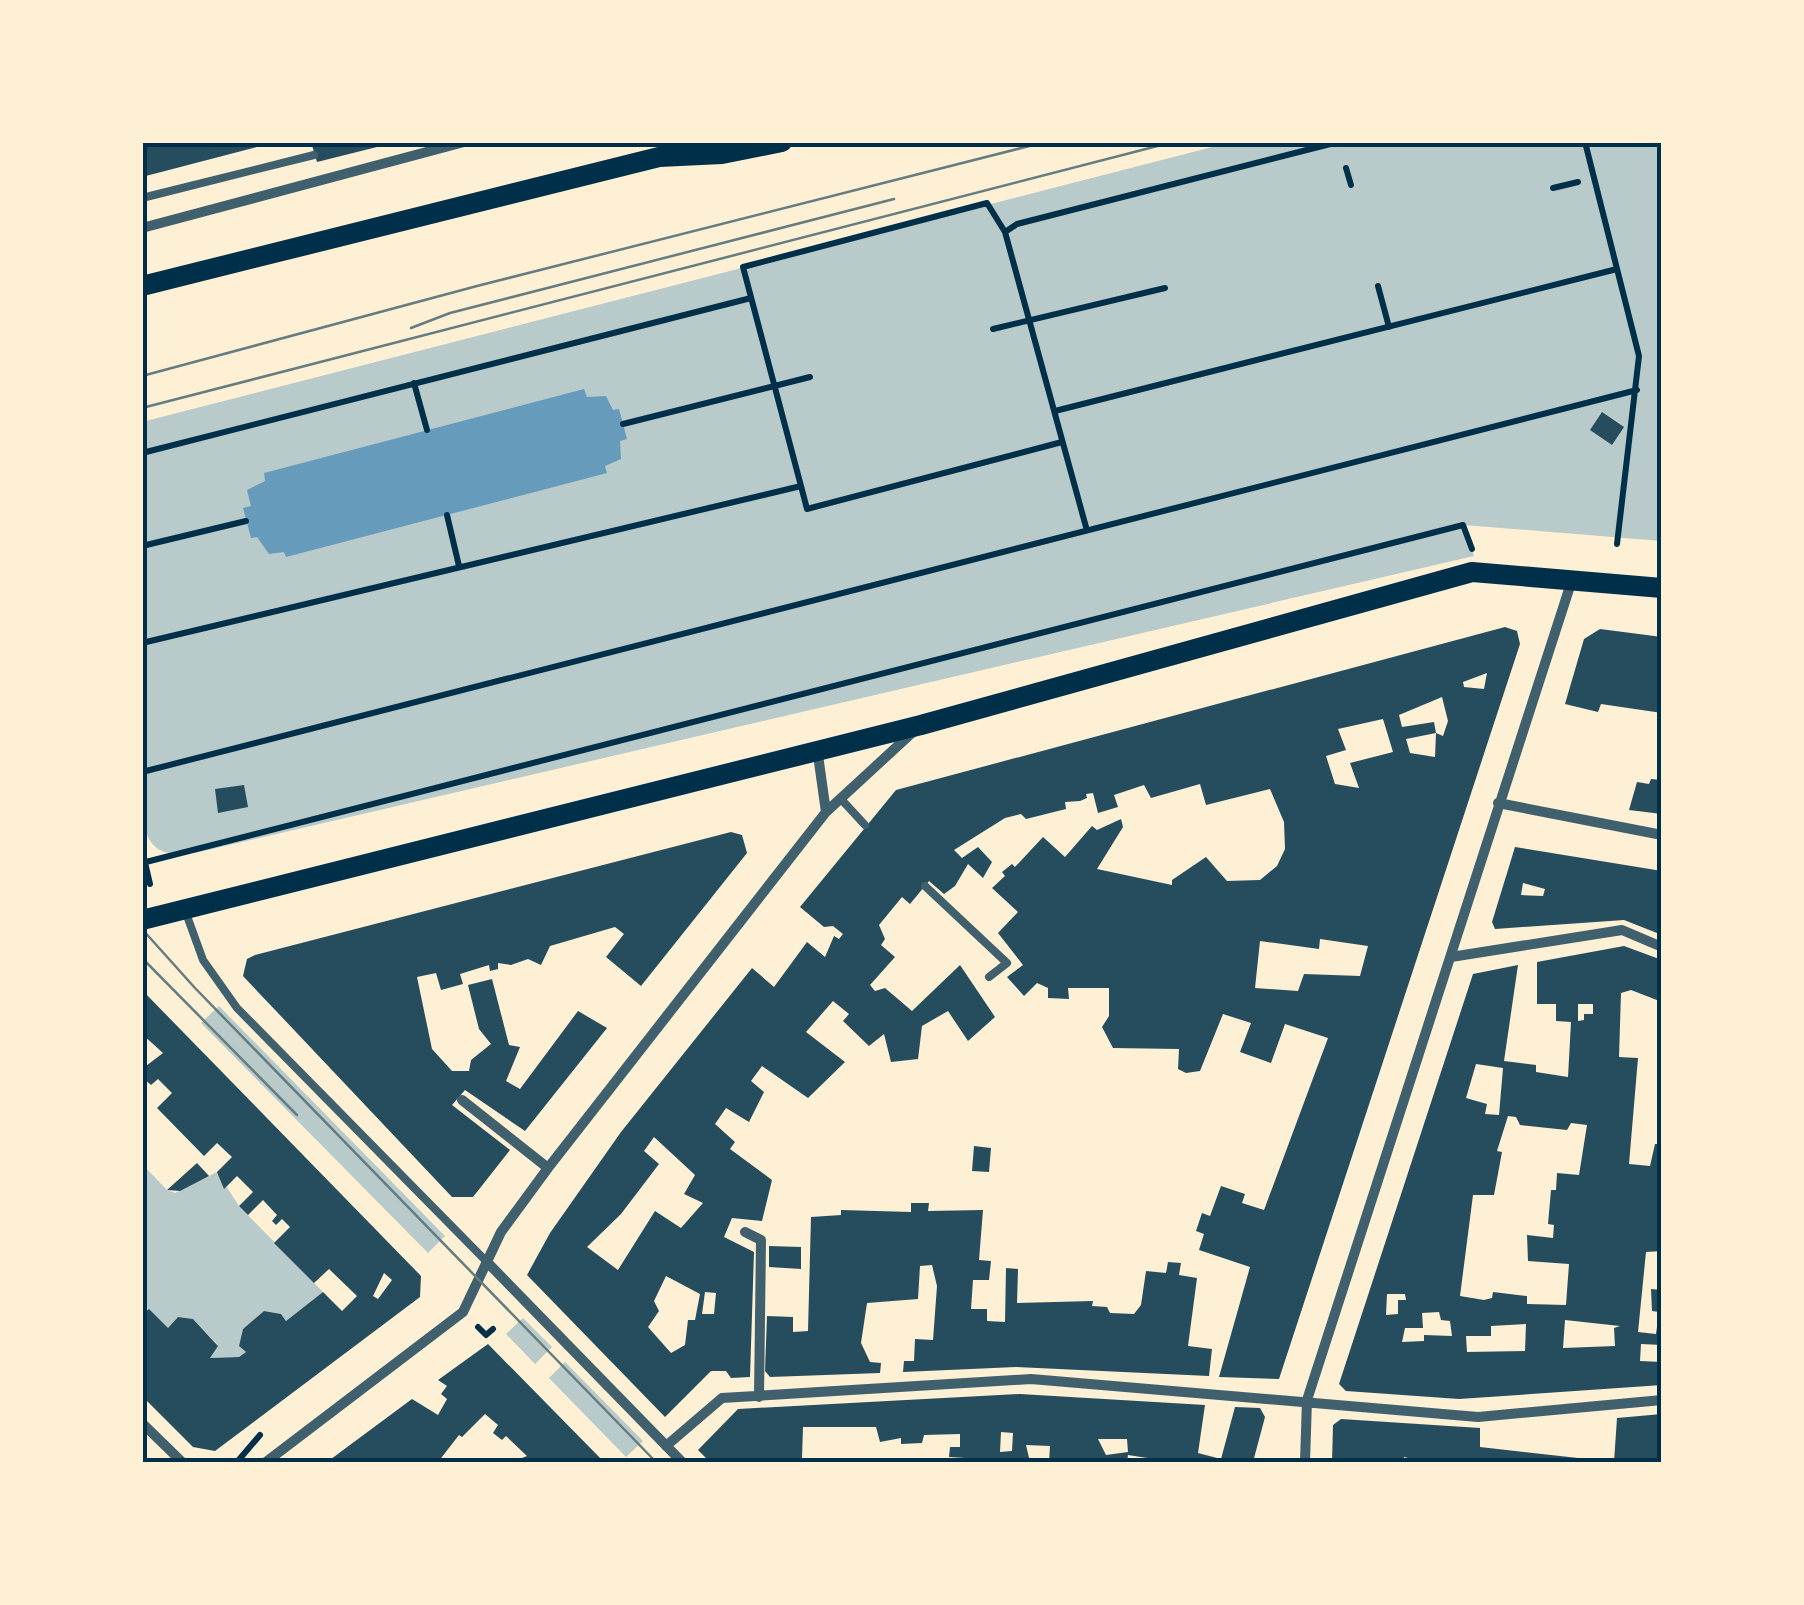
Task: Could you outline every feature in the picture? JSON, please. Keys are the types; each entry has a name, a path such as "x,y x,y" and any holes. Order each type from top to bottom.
{"main road":[{"path":"658,157 682,142"},
{"path":"142,286 658,157 722,154 782,142"},
{"path":"142,920 921,725 1472,572 1662,588"}],"street":[{"path":"142,228 420,148 464,142"},
{"path":"1306,1462 1306,1400 1572,578"},
{"path":"266,1462 463,1312 502,1232 548,1168 826,812 921,725"},
{"path":"817,748 826,812"},
{"path":"1498,803 1662,834"},
{"path":"1451,957 1622,930 1662,947"},
{"path":"462,1100 548,1168"},
{"path":"745,1232 761,1240 759,1396"},
{"path":"487,1262 682,1462"},
{"path":"666,1446 722,1398 1032,1379 1478,1417 1662,1400"},
{"path":"142,1423 182,1462"}],"lane":[{"path":"142,198 314,155"},
{"path":"840,798 865,825"},
{"path":"925,886 1007,963 989,977"},
{"path":"185,909 203,960 236,1008 487,1262"}],"path":[{"path":"1005,232 1017,224 1338,142"},
{"path":"1585,142 1638,356 1618,544"},
{"path":"1346,168 1351,185"},
{"path":"1553,188 1578,182"},
{"path":"1062,442 807,509 742,267 987,203 1005,232 1086,528"},
{"path":"1055,411 1617,268"},
{"path":"1378,286 1383,304 1380,309 1389,327"},
{"path":"993,329 1165,288"},
{"path":"142,453 751,298"},
{"path":"623,424 810,377"},
{"path":"414,383 426,430"},
{"path":"142,772 1637,390"},
{"path":"142,644 800,486"},
{"path":"447,515 459,566"},
{"path":"142,546 246,522"},
{"path":"144,863 1463,525 1474,556 1472,572"},
{"path":"142,850 150,884"},
{"path":"478,1327 486,1335 492,1329"}],"shaded area":[{"path":"1228,143 1661,143 1661,541 1464,525 1474,556 199,852 169,853 150,841 143,822 142,422"},
{"path":"219,1006 445,1236 428,1253 201,1023"},
{"path":"143,1165 167,1190 175,1193 217,1172 239,1206 323,1292 286,1321 281,1314 264,1311 243,1329 239,1346 246,1352 239,1357 210,1358 218,1345 193,1319 178,1317 168,1328 143,1315"},
{"path":"523,1318 552,1347 535,1364 506,1334"},
{"path":"565,1362 643,1441 626,1457 549,1378"}],"water":[{"path":"584,389 587,397 606,396 613,410 619,409 627,439 620,441 621,459 605,466 607,473 286,557 284,552 269,554 257,537 251,538 243,508 251,506 247,490 265,481 264,473"}],"building":[{"path":"142,142 267,142 268,144 142,177"},
{"path":"311,142 389,142 389,144 317,162"},
{"path":"1602,412 1624,427 1612,445 1590,430"},
{"path":"1505,627 1517,631 1520,644 1279,1379 1219,1377 1250,1267 1199,1250 1204,1234 1196,1231 1202,1213 1210,1216 1221,1186 1245,1194 1242,1203 1264,1210 1328,1038 1285,1024 1271,1063 1240,1052 1251,1023 1223,1014 1200,1071 1186,1073 1178,1069 1179,1049 1113,1048 1102,1027 1109,1016 1109,988 1068,988 1069,999 1048,998 1048,988 1037,983 1024,996 1007,977 1023,965 998,933 1018,912 992,888 1005,876 1002,872 1012,864 1015,867 1043,837 1065,857 1092,826 1097,830 1121,819 1123,827 1097,869 1172,885 1172,880 1206,857 1227,881 1260,880 1277,866 1285,849 1284,822 1270,789 1206,805 1200,784 1151,798 1144,785 1114,795 1118,807 1098,813 1093,793 1086,794 1087,798 1080,801 1065,802 1066,809 1026,819 1021,814 1005,818 954,850 962,858 978,847 992,862 983,878 968,864 955,886 944,894 929,881 910,904 902,897 879,925 885,939 881,945 895,957 870,985 875,991 885,988 912,1011 960,965 995,1017 968,1041 948,1011 922,1026 918,1059 891,1062 884,1034 869,1046 843,1021 849,1014 833,1001 806,1032 845,1062 808,1098 762,1066 751,1081 764,1092 749,1122 726,1108 715,1124 735,1142 730,1149 772,1180 762,1221 732,1218 724,1237 754,1252 750,1377 731,1378 726,1371 711,1371 665,1417 527,1275 550,1233 621,1132 752,968 774,987 807,942 825,957 834,936 839,939 843,934 833,926 824,927 800,907 896,790","holes":["1487,673 1484,689 1464,687 1463,682","1442,697 1448,721 1443,736 1436,733 1434,722 1402,727 1399,715","1383,719 1393,752 1350,763 1359,788 1335,784 1326,756 1346,750 1338,729","1436,733 1435,757 1410,753 1406,739","1320,939 1368,946 1360,976 1304,974 1298,991 1255,988 1260,941 1319,949","654,1137 695,1175 684,1194 703,1203 681,1228 655,1211 618,1270 587,1247 621,1214 659,1164 644,1151","666,1276 700,1294 695,1320 688,1320 685,1345 671,1353 648,1327 659,1311 654,1301","705,1292 716,1293 714,1314 702,1314"]},
{"path":"1600,629 1662,637 1662,713 1601,704 1598,712 1565,704 1584,639"},
{"path":"1651,779 1662,780 1662,814 1629,810 1637,782 1649,784"},
{"path":"244,785 248,807 218,813 215,789"},
{"path":"731,832 742,835 747,853 641,986 606,957 624,934 615,927 550,946 541,965 528,959 511,965 498,963 498,969 490,971 489,965 460,974 463,984 441,990 436,973 417,977 432,1049 452,1071 469,1071 471,1060 491,1044 479,1029 468,985 492,979 509,1045 520,1047 506,1081 520,1089 578,1011 607,1028 525,1131 465,1090 452,1105 510,1150 473,1197 452,1197 243,976 247,959 255,955"},
{"path":"1515,847 1662,871 1662,935 1624,920 1495,929 1492,922","holes":["1523,883 1545,889 1543,896 1521,895"]},
{"path":"1624,946 1662,960 1662,1002 1631,990 1621,993 1619,1057 1638,1058 1629,1164 1650,1166 1655,1144 1662,1144 1662,1251 1646,1252 1638,1332 1656,1334 1659,1312 1652,1311 1651,1289 1662,1290 1662,1345 1641,1344 1640,1361 1662,1362 1662,1385 1459,1399 1346,1391 1339,1384 1473,974 1518,965 1504,1061 1536,1065 1536,1072 1568,1077 1571,1022 1556,1021 1556,1004 1537,1004 1537,962","holes":["1578,1004 1593,1004 1593,1014 1584,1014 1584,1020 1578,1021","1476,1064 1503,1068 1499,1115 1485,1114 1487,1104 1466,1098","1508,1116 1516,1117 1520,1125 1567,1130 1571,1123 1587,1125 1579,1175 1557,1173 1556,1190 1551,1190 1548,1224 1554,1225 1553,1238 1527,1235 1528,1261 1569,1264 1566,1305 1527,1304 1527,1296 1493,1292 1492,1298 1484,1300 1460,1296 1473,1195 1494,1195 1502,1152 1497,1151","1387,1294 1405,1294 1406,1300 1398,1300 1398,1314 1386,1315","1439,1312 1441,1320 1450,1321 1452,1336 1424,1335 1424,1341 1402,1342 1405,1328 1423,1328 1422,1313","1565,1320 1620,1326 1614,1328 1615,1346 1563,1348","1526,1324 1525,1351 1467,1352 1466,1336 1491,1336 1491,1326"]},
{"path":"142,990 421,1276 420,1297 215,1451 193,1447 142,1396 142,1315 149,1309 168,1328 178,1317 193,1319 218,1346 210,1358 239,1357 246,1352 239,1346 243,1329 264,1311 281,1314 286,1321 323,1292 342,1311 357,1296 329,1269 314,1283 274,1243 290,1227 282,1219 276,1225 272,1221 277,1215 263,1200 248,1215 239,1206 253,1192 237,1176 224,1189 217,1172 232,1157 217,1143 204,1156 157,1108 172,1093 158,1079 151,1085 142,1077 142,1069 163,1053 142,1034","holes":["384,1273 392,1280 378,1299 373,1296"]},
{"path":"974,1146 991,1148 989,1172 972,1171"},
{"path":"197,1163 209,1176 180,1191 167,1190"},
{"path":"911,1203 929,1203 928,1211 983,1210 979,1260 991,1261 989,1280 973,1280 971,1309 987,1309 987,1321 1005,1322 1006,1268 1018,1269 1017,1303 1093,1301 1092,1306 1107,1307 1110,1313 1134,1314 1141,1305 1146,1271 1166,1273 1168,1262 1181,1263 1179,1275 1197,1278 1188,1346 1212,1349 1209,1376 1016,1367 903,1372 904,1361 914,1361 915,1339 933,1340 937,1286 932,1265 920,1266 918,1299 867,1303 861,1343 870,1362 881,1363 880,1373 770,1377 765,1371 767,1316 793,1317 793,1332 808,1331 811,1217 841,1215 841,1210 911,1212"},
{"path":"769,1246 801,1247 801,1269 769,1267"},
{"path":"488,1344 604,1462 527,1462 522,1458 527,1456 506,1436 502,1440 493,1433 498,1425 485,1414 462,1437 459,1435 438,1462 327,1462 412,1399 438,1415 447,1399 441,1394 447,1386 438,1380"},
{"path":"1020,1394 1205,1405 1198,1453 1221,1459 1235,1407 1260,1408 1265,1417 1253,1462 1173,1462 1128,1455 1127,1462 1049,1462 1050,1446 1026,1445 1030,1462 949,1457 950,1447 960,1447 960,1434 924,1435 922,1443 901,1444 901,1438 880,1442 876,1427 803,1427 802,1458 798,1462 710,1462 698,1450 738,1409","holes":["1001,1432 1013,1433 1012,1451 1000,1452","1098,1439 1127,1439 1128,1452 1106,1455"]},
{"path":"1662,1414 1662,1462 1614,1462 1617,1418"},
{"path":"1341,1419 1480,1428 1480,1447 1614,1462 1424,1462 1404,1457 1403,1462 1332,1462 1333,1425"}],"tram line":[{"path":"142,376 477,286 1045,142"},
{"path":"142,408 1173,142"},
{"path":"411,328 450,313 894,199"},
{"path":"142,929 656,1462"},
{"path":"142,958 297,1115"}]}
